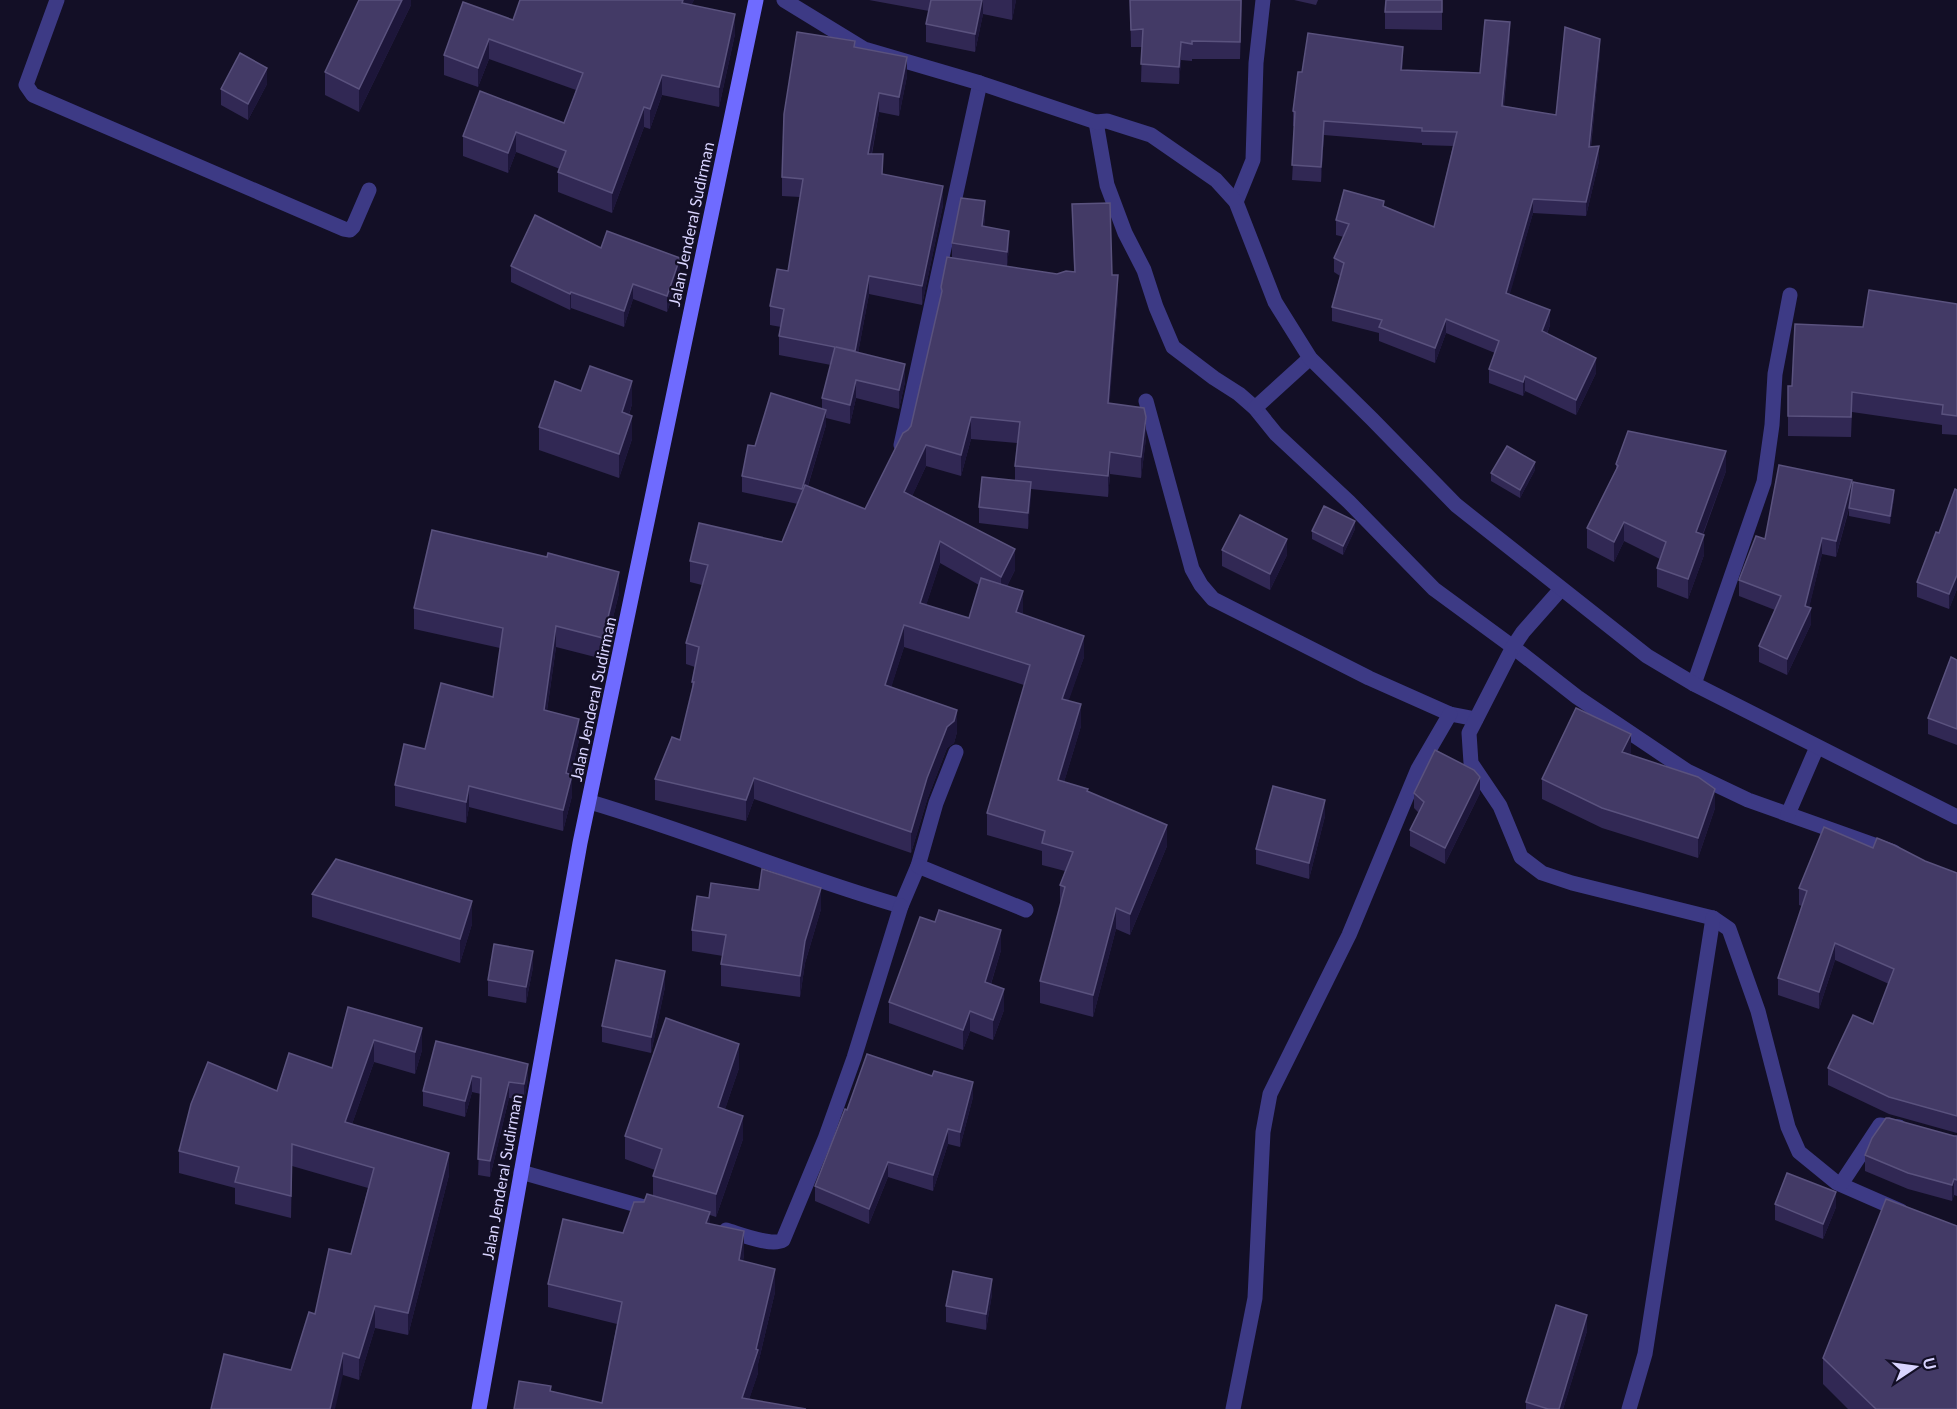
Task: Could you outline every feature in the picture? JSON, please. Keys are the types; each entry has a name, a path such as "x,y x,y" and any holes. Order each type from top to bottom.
{"main road":[{"name":"Jalan Jenderal Sudirman","path":"479,1409 580,843 756,0"}],"street":[{"path":"57,0 26,85 33,95 344,229 350,230 353,227 369,190"},
{"path":"784,0 864,49 1151,135 1216,180 1236,202 1275,302 1310,358 1456,505 1557,593 1647,656 1814,754 1957,817"},
{"path":"1236,202 1253,160 1256,63 1263,0"},
{"path":"901,445 980,83"},
{"path":"1102,122 1107,185 1125,232 1144,270 1173,347 1255,408 1276,434 1349,502 1434,589 1513,646 1577,697 1687,771 1749,800 1909,858"},
{"path":"939,267 957,270"},
{"path":"1694,684 1764,482 1772,425 1775,374 1790,295"},
{"path":"1255,408 1310,358"},
{"path":"1146,401 1192,569 1201,585 1213,599 1369,678 1450,714 1476,719"},
{"path":"1557,593 1513,646 1469,733 1471,763 1500,806 1521,857 1542,873 1572,883 1713,918 1730,929 1758,1011 1792,1136 1799,1152 1841,1184 1912,1216"},
{"path":"1233,1409 1255,1298 1263,1132 1270,1094 1349,935 1418,769 1450,714"},
{"path":"712,1226 769,1242 778,1243 783,1240 825,1139 854,1058 901,906 918,866 936,803 956,752"},
{"path":"1788,814 1814,754"},
{"path":"590,802 853,892 901,906"},
{"path":"918,866 1026,910"},
{"path":"1629,1409 1645,1354 1713,918"},
{"path":"1841,1184 1880,1125 1890,1124 1912,1131"},
{"path":"521,1172 667,1214"}],"building":[{"path":"359,0 402,0 359,89 325,72"},
{"path":"520,0 683,0 682,3 735,14 719,87 662,75 650,109 644,107 612,193 558,172 566,151 516,132 508,153 463,136 480,91 564,123 583,73 489,39 478,68 444,55 463,2 513,20"},
{"path":"931,0 982,0 975,34 926,24"},
{"path":"1130,0 1241,0 1240,42 1192,41 1192,44 1181,42 1179,67 1141,64 1143,29 1131,30"},
{"path":"1386,0 1442,0 1442,12 1385,12"},
{"path":"1485,20 1510,22 1502,106 1556,115 1565,27 1600,39 1589,147 1599,146 1586,202 1533,199 1506,293 1550,310 1542,331 1596,358 1576,400 1525,376 1523,382 1489,369 1499,341 1446,319 1435,348 1379,327 1382,320 1332,307 1344,263 1334,258 1349,224 1336,220 1344,190 1384,201 1383,206 1434,227 1457,132 1422,131 1422,128 1324,121 1321,167 1292,165 1295,112 1293,111 1298,72 1302,72 1308,33 1403,47 1401,70 1480,73"},
{"path":"797,32 855,41 854,47 907,57 899,97 879,93 868,154 883,154 882,174 943,186 922,286 869,276 855,351 836,347 905,364 899,390 856,380 850,405 822,398 835,347 779,336 784,309 770,306 777,269 788,271 803,179 782,177 784,114"},
{"path":"240,53 267,68 248,104 221,89"},
{"path":"961,198 985,201 982,226 1009,231 1007,252 952,243"},
{"path":"1110,203 1112,275 1118,275 1108,403 1144,408 1146,417 1141,457 1110,452 1108,476 1015,466 1020,422 971,417 961,455 926,445 904,492 1015,549 1001,577 940,541 920,603 969,618 981,578 1023,591 1016,612 1084,636 1062,699 1081,704 1058,780 1088,789 1087,791 1167,825 1130,914 1116,908 1093,995 1040,981 1065,887 1060,885 1073,852 1042,843 1045,831 987,813 1030,665 904,625 885,685 957,710 954,721 947,727 927,778 911,832 754,778 746,800 655,779 672,737 680,740 694,682 692,682 699,647 686,643 708,565 690,561 699,523 782,542 805,485 865,509 903,433 911,426 942,291 947,257 1057,274 1066,271 1075,272 1072,204"},
{"path":"535,215 601,248 607,231 680,258 667,296 633,284 624,311 571,292 570,294 511,266"},
{"path":"1869,290 1957,304 1957,416 1942,414 1943,405 1852,392 1851,417 1788,416 1788,386 1792,386 1795,324 1863,327"},
{"path":"590,366 632,381 622,412 632,416 619,454 539,427 555,381 581,391"},
{"path":"771,393 826,410 802,489 742,476 748,445 755,446"},
{"path":"1628,431 1726,451 1696,532 1704,535 1688,579 1657,568 1666,542 1624,522 1614,542 1587,528 1618,466 1616,464"},
{"path":"1507,446 1535,462 1520,490 1491,473"},
{"path":"1779,465 1852,480 1836,541 1822,538 1805,606 1811,608 1787,659 1759,646 1781,596 1739,580 1756,536 1765,539"},
{"path":"982,477 1031,482 1028,513 979,507"},
{"path":"1853,482 1894,490 1890,516 1849,508"},
{"path":"1955,489 1957,490 1957,575 1949,594 1917,582 1936,532 1939,533"},
{"path":"1324,506 1355,521 1343,546 1312,531"},
{"path":"1240,515 1287,539 1270,574 1222,550"},
{"path":"432,530 547,557 548,553 619,572 603,638 556,626 544,710 579,719 566,773 572,775 563,810 469,786 466,802 395,785 404,744 425,749 441,683 493,697 503,628 414,608"},
{"path":"1951,657 1957,660 1957,729 1928,718"},
{"path":"1576,708 1631,734 1622,752 1698,777 1715,789 1698,838 1602,808 1542,779"},
{"path":"1435,750 1474,770 1480,777 1445,848 1410,830 1424,802 1414,793"},
{"path":"1273,786 1325,800 1309,863 1256,849"},
{"path":"1824,827 1873,848 1877,838 1925,861 1957,873 1957,1116 1889,1097 1828,1068 1853,1015 1873,1024 1894,969 1835,943 1819,992 1778,978 1807,891 1799,888"},
{"path":"336,859 472,901 460,939 312,894"},
{"path":"762,869 821,888 805,941 800,976 721,964 726,935 692,930 697,896 709,898 711,883 759,890"},
{"path":"939,910 1001,930 985,982 1004,989 993,1020 970,1011 963,1030 889,1002 920,917 935,922"},
{"path":"494,944 533,951 526,987 488,980"},
{"path":"616,960 665,971 651,1037 602,1026"},
{"path":"348,1007 422,1028 415,1052 374,1040 345,1122 449,1153 408,1313 375,1306 359,1358 343,1353 330,1409 211,1409 224,1354 291,1370 309,1312 315,1314 329,1249 351,1254 374,1168 292,1144 291,1196 235,1182 239,1167 179,1151 191,1104 208,1062 277,1091 289,1053 332,1068"},
{"path":"666,1018 739,1044 718,1107 743,1116 716,1194 653,1176 662,1149 625,1136"},
{"path":"436,1041 528,1064 524,1084 509,1082 490,1161 478,1159 481,1078 472,1076 465,1101 423,1091"},
{"path":"867,1054 932,1076 934,1071 973,1082 960,1132 948,1129 933,1175 888,1162 869,1209 815,1186 845,1109 847,1110"},
{"path":"1886,1118 1957,1136 1957,1180 1954,1179 1952,1185 1908,1173 1865,1155 1872,1138"},
{"path":"1787,1173 1836,1192 1823,1224 1775,1204"},
{"path":"647,1194 710,1212 706,1223 744,1231 739,1260 775,1269 756,1349 758,1350 742,1398 806,1409 514,1409 519,1381 551,1386 550,1391 602,1403 622,1302 548,1284 563,1219 623,1233 634,1202 644,1202"},
{"path":"1886,1199 1957,1226 1957,1409 1876,1409 1823,1358"},
{"path":"953,1271 992,1279 986,1314 946,1306"},
{"path":"1556,1305 1587,1315 1559,1409 1548,1409 1526,1402"}]}
